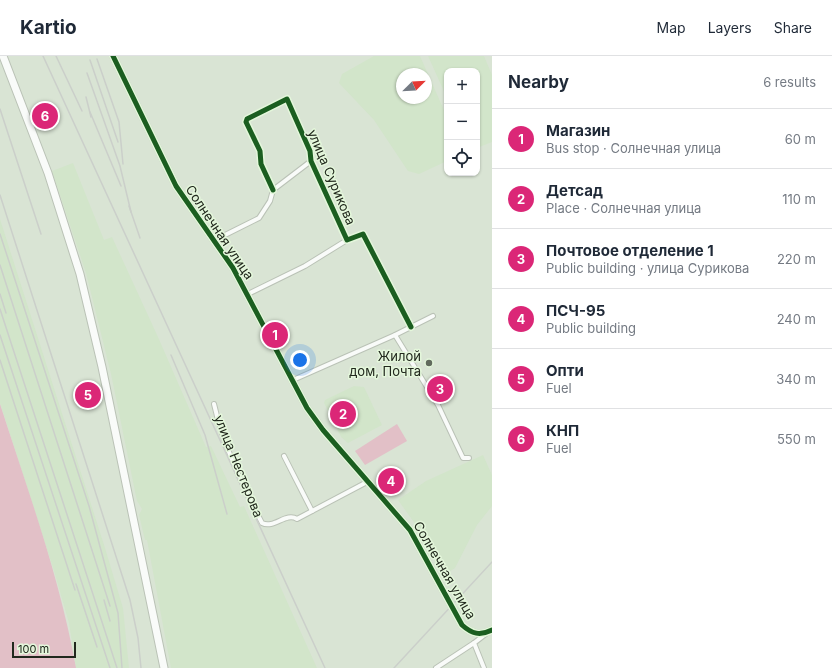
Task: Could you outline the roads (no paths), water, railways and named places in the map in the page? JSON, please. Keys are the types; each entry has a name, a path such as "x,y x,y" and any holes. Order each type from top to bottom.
{"highway":[{"path":"3,56 48,173 84,288 102,367 164,668"}],"street":[{"name":"Солнечная улица","path":"113,56 176,186 215,240 248,294 307,408 367,482 410,530 462,625 474,633 491,630"},
{"name":"улица Сурикова","path":"273,190 261,164 260,151 246,122 247,119 287,99 310,151 311,161 347,240 363,234 411,327"},
{"path":"215,240 259,218 270,202 273,190 311,161"},
{"path":"248,294 305,266 347,240"},
{"path":"293,380 395,335 433,316"},
{"path":"395,335 438,405 463,458 470,458"},
{"name":"улица Нестерова","path":"214,404 234,461 262,523 270,525 290,517 297,519 367,482"},
{"path":"284,456 312,512"},
{"path":"436,668 491,630"},
{"path":"474,643 484,668"}],"railway":[{"path":"43,56 325,668"},
{"path":"56,56 82,111"},
{"path":"97,59 119,122 123,164"},
{"path":"90,60 118,142"},
{"path":"87,73 120,166 131,212"},
{"path":"86,97 91,117"},
{"path":"0,109 41,234"},
{"path":"90,112 121,186"},
{"path":"0,195 130,600 138,638 141,668"},
{"path":"129,206 140,238"},
{"path":"0,234 89,506 118,613 122,668"},
{"path":"0,265 110,606"},
{"path":"0,294 6,313"},
{"path":"0,309 117,668"},
{"path":"0,335 110,668"},
{"path":"171,355 205,435 227,514"},
{"path":"0,360 75,590"},
{"path":"394,668 492,562"},
{"path":"76,584 97,647"},
{"path":"104,600 110,621"}],"place":[{"name":"КНП","path":"45,116"},
{"name":"Магазин","path":"275,335"},
{"name":"Жилой дом, Почта","path":"429,363"},
{"name":"Почтовое отделение 1","path":"440,389"},
{"name":"Опти","path":"88,395"},
{"name":"Детсад","path":"343,414"},
{"name":"ПСЧ-95","path":"391,481"}]}
